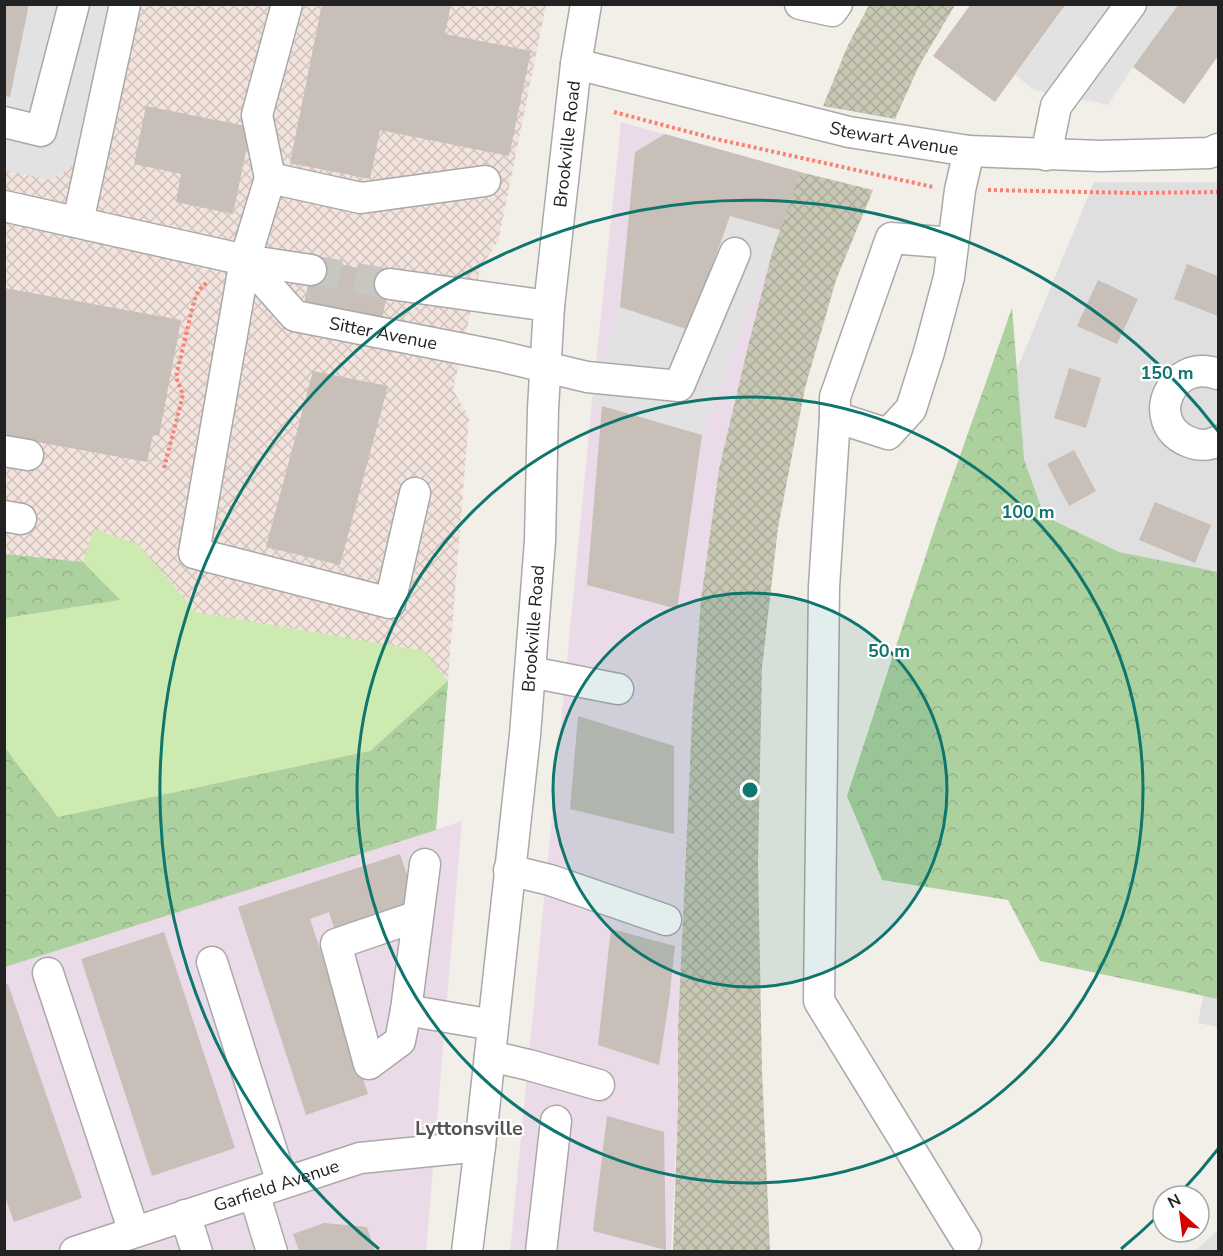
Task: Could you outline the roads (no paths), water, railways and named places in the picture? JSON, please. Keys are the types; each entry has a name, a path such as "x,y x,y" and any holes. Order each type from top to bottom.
{"street":[{"path":"4,122 42,131 74,4"},
{"path":"78,222 125,4"},
{"path":"287,4 257,115 270,178 246,260 194,553 390,603 415,493"},
{"name":"Brookville Road","path":"467,1251 525,735 540,541 549,306 576,64 586,4"},
{"path":"800,4 832,11 837,4"},
{"path":"1046,155 1056,106 1131,4"},
{"name":"Stewart Avenue","path":"576,64 849,132 969,151 1046,155 1209,153 1218,149"},
{"path":"835,417 888,434 911,409 949,277 960,190 969,151"},
{"path":"270,178 361,198 485,181"},
{"path":"4,206 246,260 311,270"},
{"path":"953,243 891,238 835,397 824,586 819,1000 966,1240"},
{"name":"Sitter Avenue","path":"246,260 295,316 499,356 587,377 679,386 735,253"},
{"path":"390,284 549,306"},
{"path":"1217,443 1193,444 1174,432 1168,422 1166,401 1169,390 1185,374 1197,370 1209,370 1218,374"},
{"path":"530,672 618,689"},
{"path":"418,916 336,944 369,1064 400,1041 406,1010 425,864"},
{"path":"509,870 550,880 666,920"},
{"path":"212,962 282,1183"},
{"path":"48,973 134,1232"},
{"path":"406,1010 493,1025"},
{"path":"490,1056 599,1085"},
{"path":"541,1251 556,1120"},
{"name":"Garfield Avenue","path":"75,1251 360,1158 480,1146"},
{"path":"254,1193 272,1251"},
{"path":"185,1215 197,1251"}],"tunnel":[{"path":"311,270 390,284"}],"district":[{"name":"Lyttonsville","path":"469,1128"}]}
